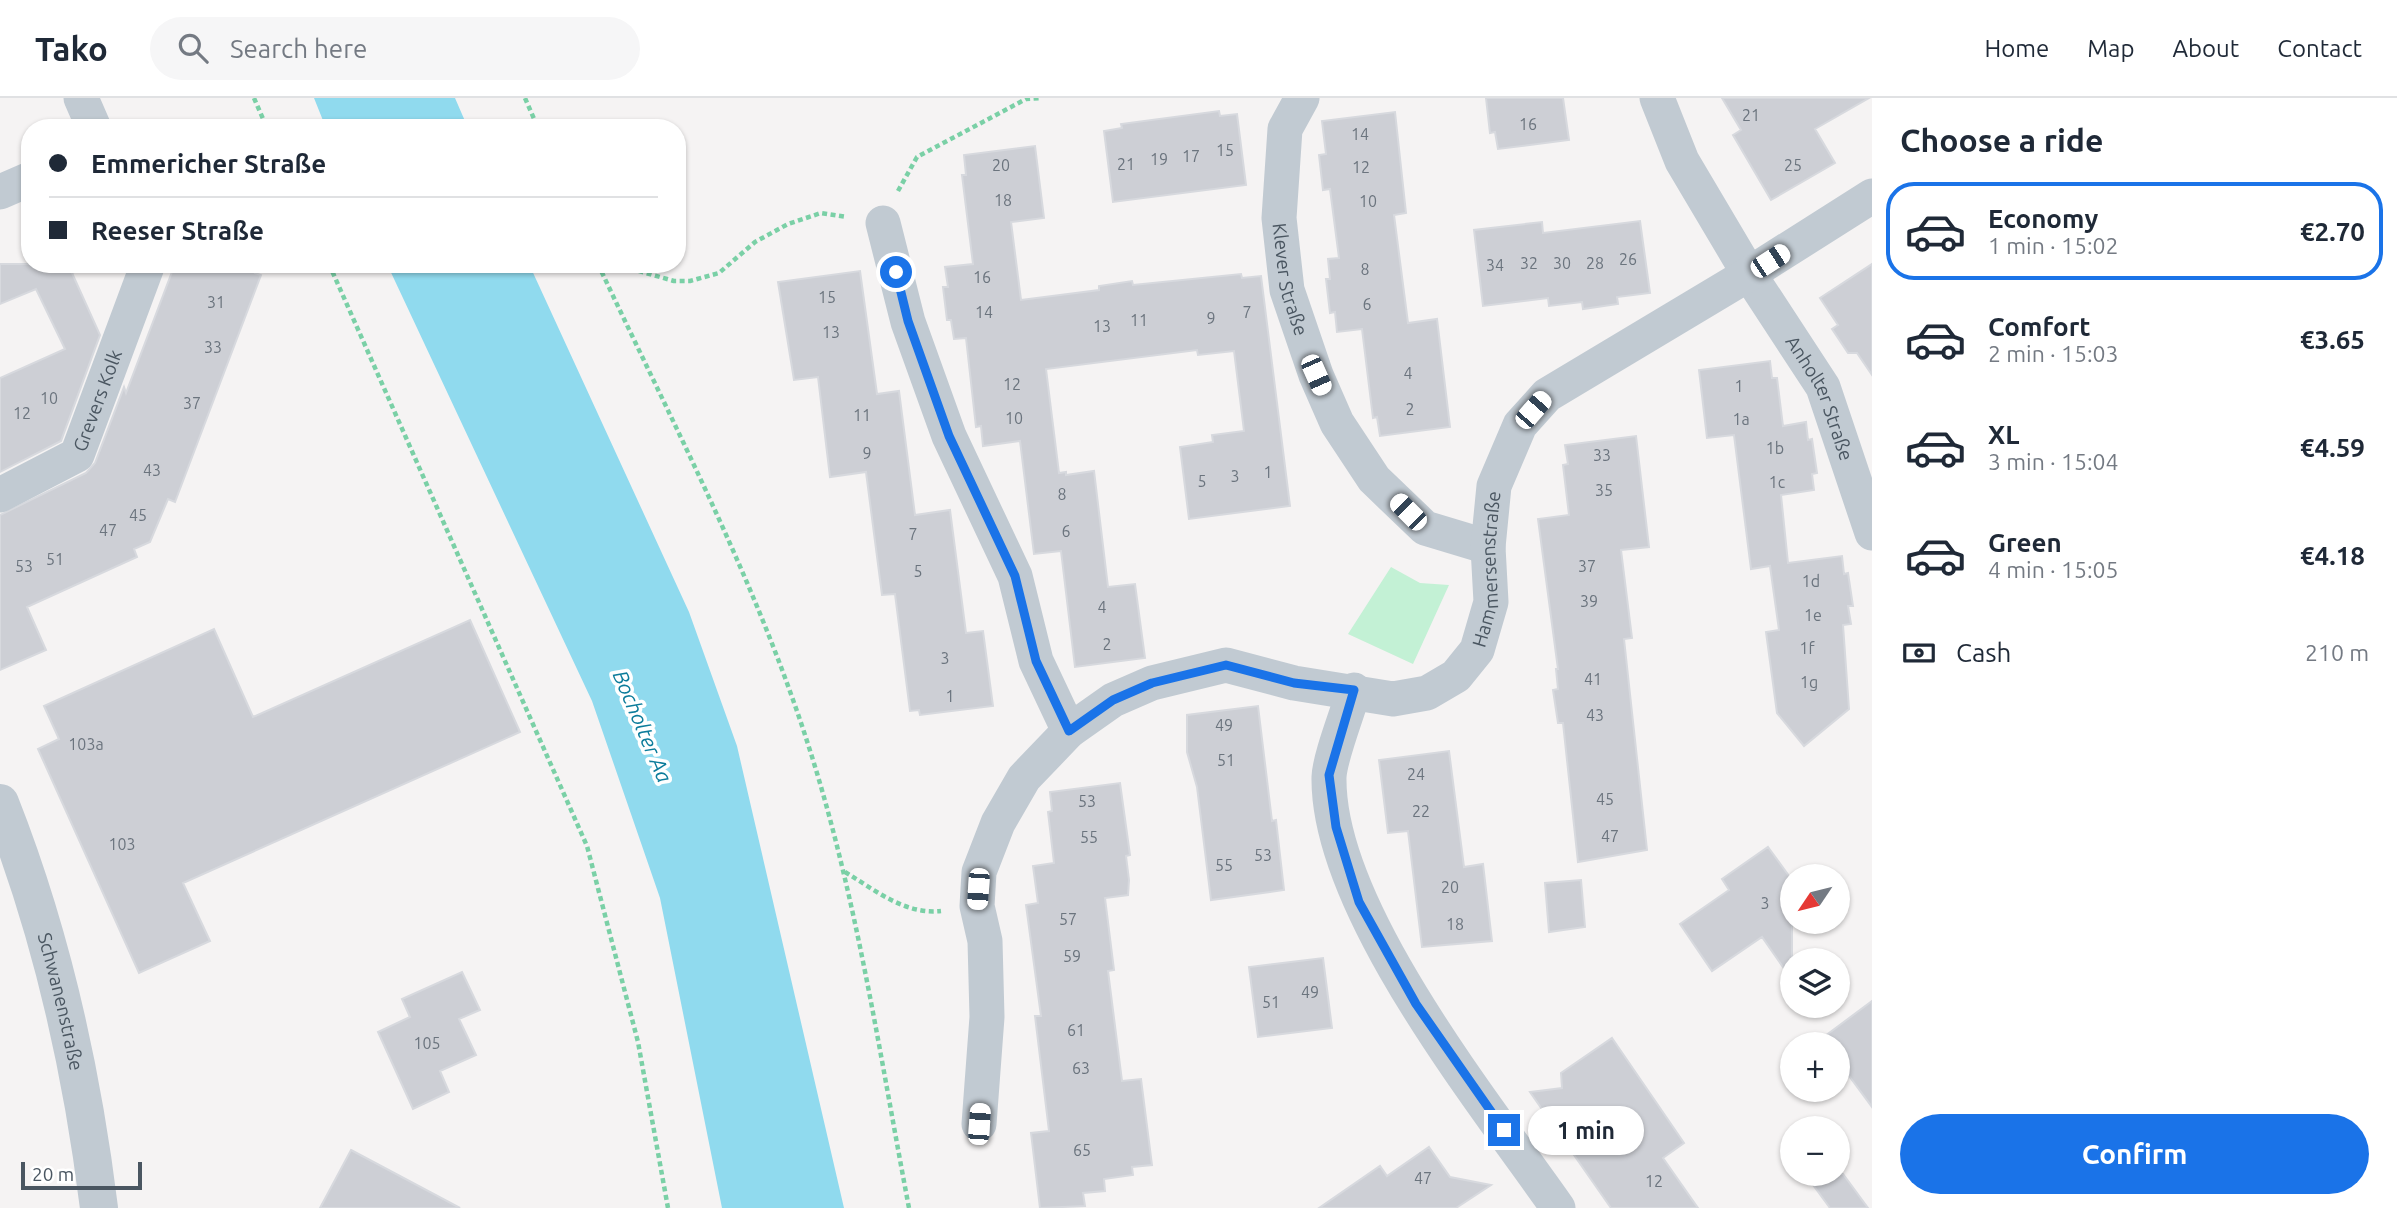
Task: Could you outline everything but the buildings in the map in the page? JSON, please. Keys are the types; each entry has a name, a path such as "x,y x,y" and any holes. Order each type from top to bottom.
{"street":[{"path":"81,98 90,119"},
{"name":"Klever Straße","path":"1303,98 1285,129 1279,218 1287,290 1316,375 1337,423 1374,478 1425,528 1488,547"},
{"name":"Anholter Straße","path":"1657,98 1682,161 1749,274 1823,387 1872,533"},
{"path":"0,192 21,183"},
{"name":"Hammersenstraße","path":"979,1124 988,1017 985,941 977,906 979,872 998,823 1024,778 1069,731 1113,700 1152,683 1226,665 1294,683 1354,690 1393,699 1427,692 1456,676 1477,650 1491,602 1488,547 1494,486 1520,425 1547,395 1749,274 1872,195"},
{"path":"883,223 908,321 949,436 1015,576 1036,661 1069,731"},
{"name":"Grevers Kolk","path":"0,495 76,455 145,273"},
{"path":"1354,690 1329,775 1336,827 1359,902 1416,1004 1544,1203"},
{"name":"Schwanenstraße","path":"0,803 19,851 58,985 90,1138 99,1208"}],"path":[{"path":"254,98 263,119"},
{"path":"525,98 534,119"},
{"path":"646,273 674,281 690,281 719,273 755,242 788,224 821,213 883,223 917,157 1027,99 1042,98"},
{"path":"333,273 587,846 638,1042 668,1208"},
{"path":"602,273 746,585 805,736 845,872 909,1208"},
{"path":"845,872 897,903 923,913 977,906"}],"green space":[{"path":"1391,567 1420,583 1449,585 1413,664 1348,634"}],"water":[{"path":"314,98 455,98 464,119 322,119"},
{"name":"Bocholter Aa","path":"391,273 533,273 689,612 737,746 844,1208 722,1208 660,898 592,701"}],"route":[{"path":"896,272 908,321 949,436 1015,576 1036,661 1069,731 1113,700 1152,683 1226,665 1294,683 1354,690 1329,775 1336,827 1359,902 1416,1004 1504,1130"}]}
